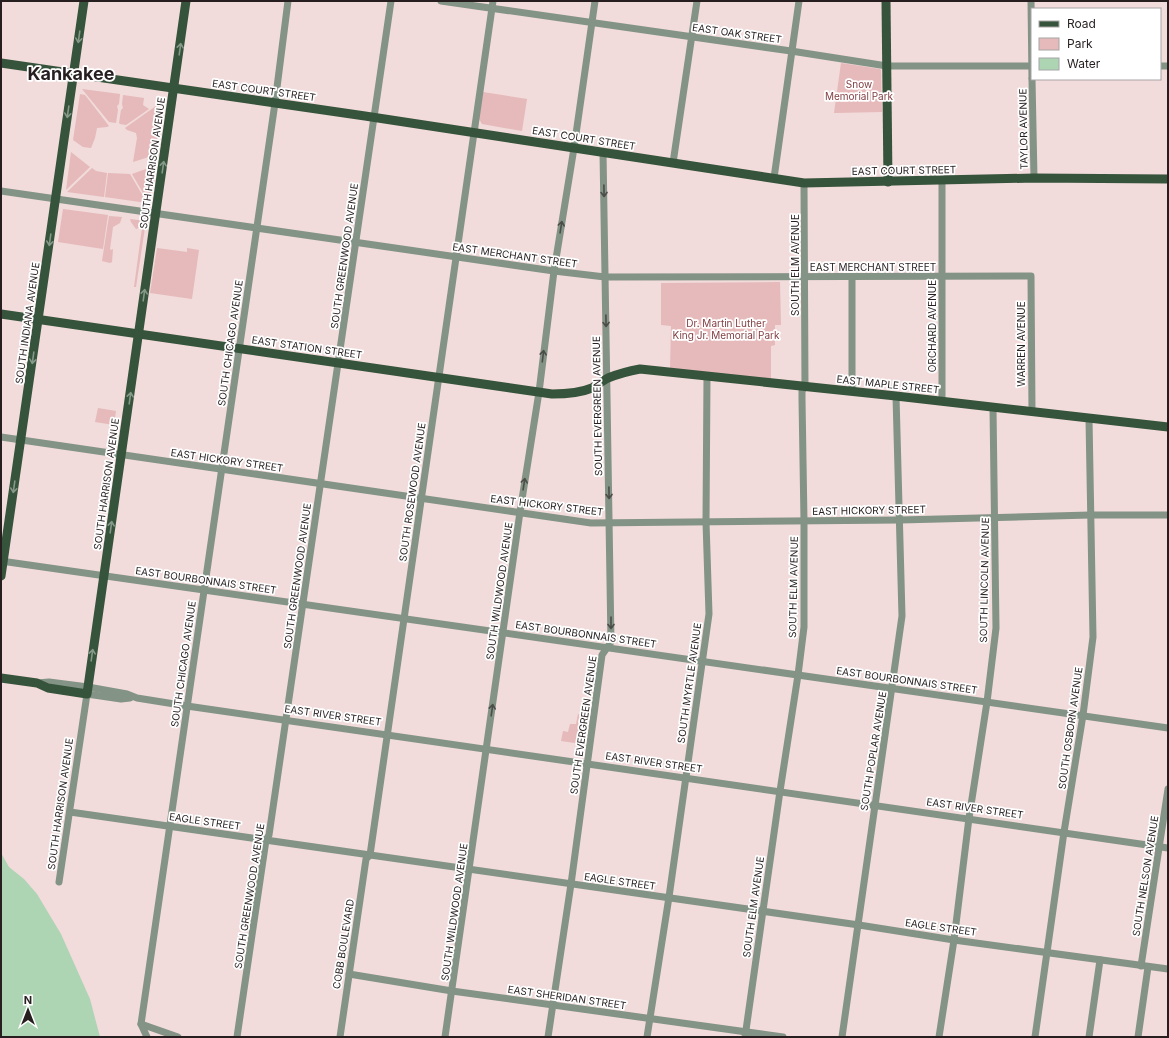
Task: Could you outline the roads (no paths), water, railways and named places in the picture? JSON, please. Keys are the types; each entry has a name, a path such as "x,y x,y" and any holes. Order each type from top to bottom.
{"main road":[{"name":"SOUTH INDIANA AVENUE","path":"1,576 84,1"},
{"name":"SOUTH HARRISON AVENUE","path":"87,691 186,1"},
{"path":"886,1 888,182"},
{"name":"EAST COURT STREET","path":"1,63 374,117 804,183 888,182 942,179 1168,179"},
{"name":"EAST STATION STREET","path":"1,314 539,392 563,394 573,393 592,388 607,378"},
{"name":"EAST MAPLE STREET","path":"607,378 640,369 942,401 1168,428"},
{"name":"EAST RIVER STREET","path":"1,678 36,683 48,688 87,691"}],"street":[{"name":"SOUTH CHICAGO AVENUE","path":"141,1024 275,103 288,1"},
{"name":"SOUTH GREENWOOD AVENUE","path":"237,1037 266,840 269,835 304,604 391,1"},
{"name":"EAST OAK STREET","path":"441,1 492,5 592,23 791,50 887,66 1031,66"},
{"name":"SOUTH WILDWOOD AVENUE","path":"445,1037 520,512 539,392 554,271 574,148 595,1"},
{"path":"674,163 697,1"},
{"path":"774,178 799,1"},
{"name":"SOUTH ROSEWOOD AVENUE","path":"370,855 492,5"},
{"name":"TAYLOR AVENUE","path":"1032,80 1034,178"},
{"name":"SOUTH EVERGREEN AVENUE","path":"548,1037 571,884 602,655 611,642 603,152"},
{"name":"ORCHARD AVENUE","path":"942,179 942,401"},
{"name":"SOUTH ELM AVENUE","path":"746,1034 762,911 804,627 802,391 806,387 804,183"},
{"name":"EAST MERCHANT STREET","path":"1,191 554,271 605,277 1031,276"},
{"name":"WARREN AVENUE","path":"1031,276 1032,412"},
{"path":"852,277 852,391"},
{"name":"SOUTH MYRTLE AVENUE","path":"647,1037 669,897 709,614 706,522 707,377"},
{"name":"SOUTH POPLAR AVENUE","path":"842,1037 859,925 874,804 893,688 902,616 896,396"},
{"name":"SOUTH LINCOLN AVENUE","path":"939,1037 954,940 969,818 987,702 996,628 993,408"},
{"name":"SOUTH OSBORN AVENUE","path":"1035,1037 1064,832 1083,716 1093,637 1089,419"},
{"name":"EAST HICKORY STREET","path":"1,437 591,523 900,520 1090,515 1168,515"},
{"name":"EAST BOURBONNAIS STREET","path":"2,561 1168,728"},
{"name":"EAST RIVER STREET","path":"87,691 122,699 136,698 874,804 1168,848"},
{"name":"SOUTH HARRISON AVENUE","path":"59,882 87,691"},
{"name":"SOUTH NELSON AVENUE","path":"1138,1037 1145,966 1168,789"},
{"name":"EAGLE STREET","path":"70,812 669,897 954,940 1168,969"},
{"name":"COBB BOULEVARD","path":"340,1037 366,859 370,855"},
{"path":"1089,1037 1100,960"},
{"name":"EAST SHERIDAN STREET","path":"349,974 452,991 553,1004 746,1034 783,1037"},
{"path":"141,1024 147,1037"},
{"path":"141,1024 178,1037"}],"water":[{"path":"1,853 9,867 24,879 37,894 61,934 90,999 100,1037 1,1037"}],"district":[{"name":"Kankakee","path":"71,73"}],"park label":[{"name":"Snow Memorial Park","path":"859,90"},
{"name":"Dr. Martin Luther King Jr. Memorial Park","path":"726,328"}]}
